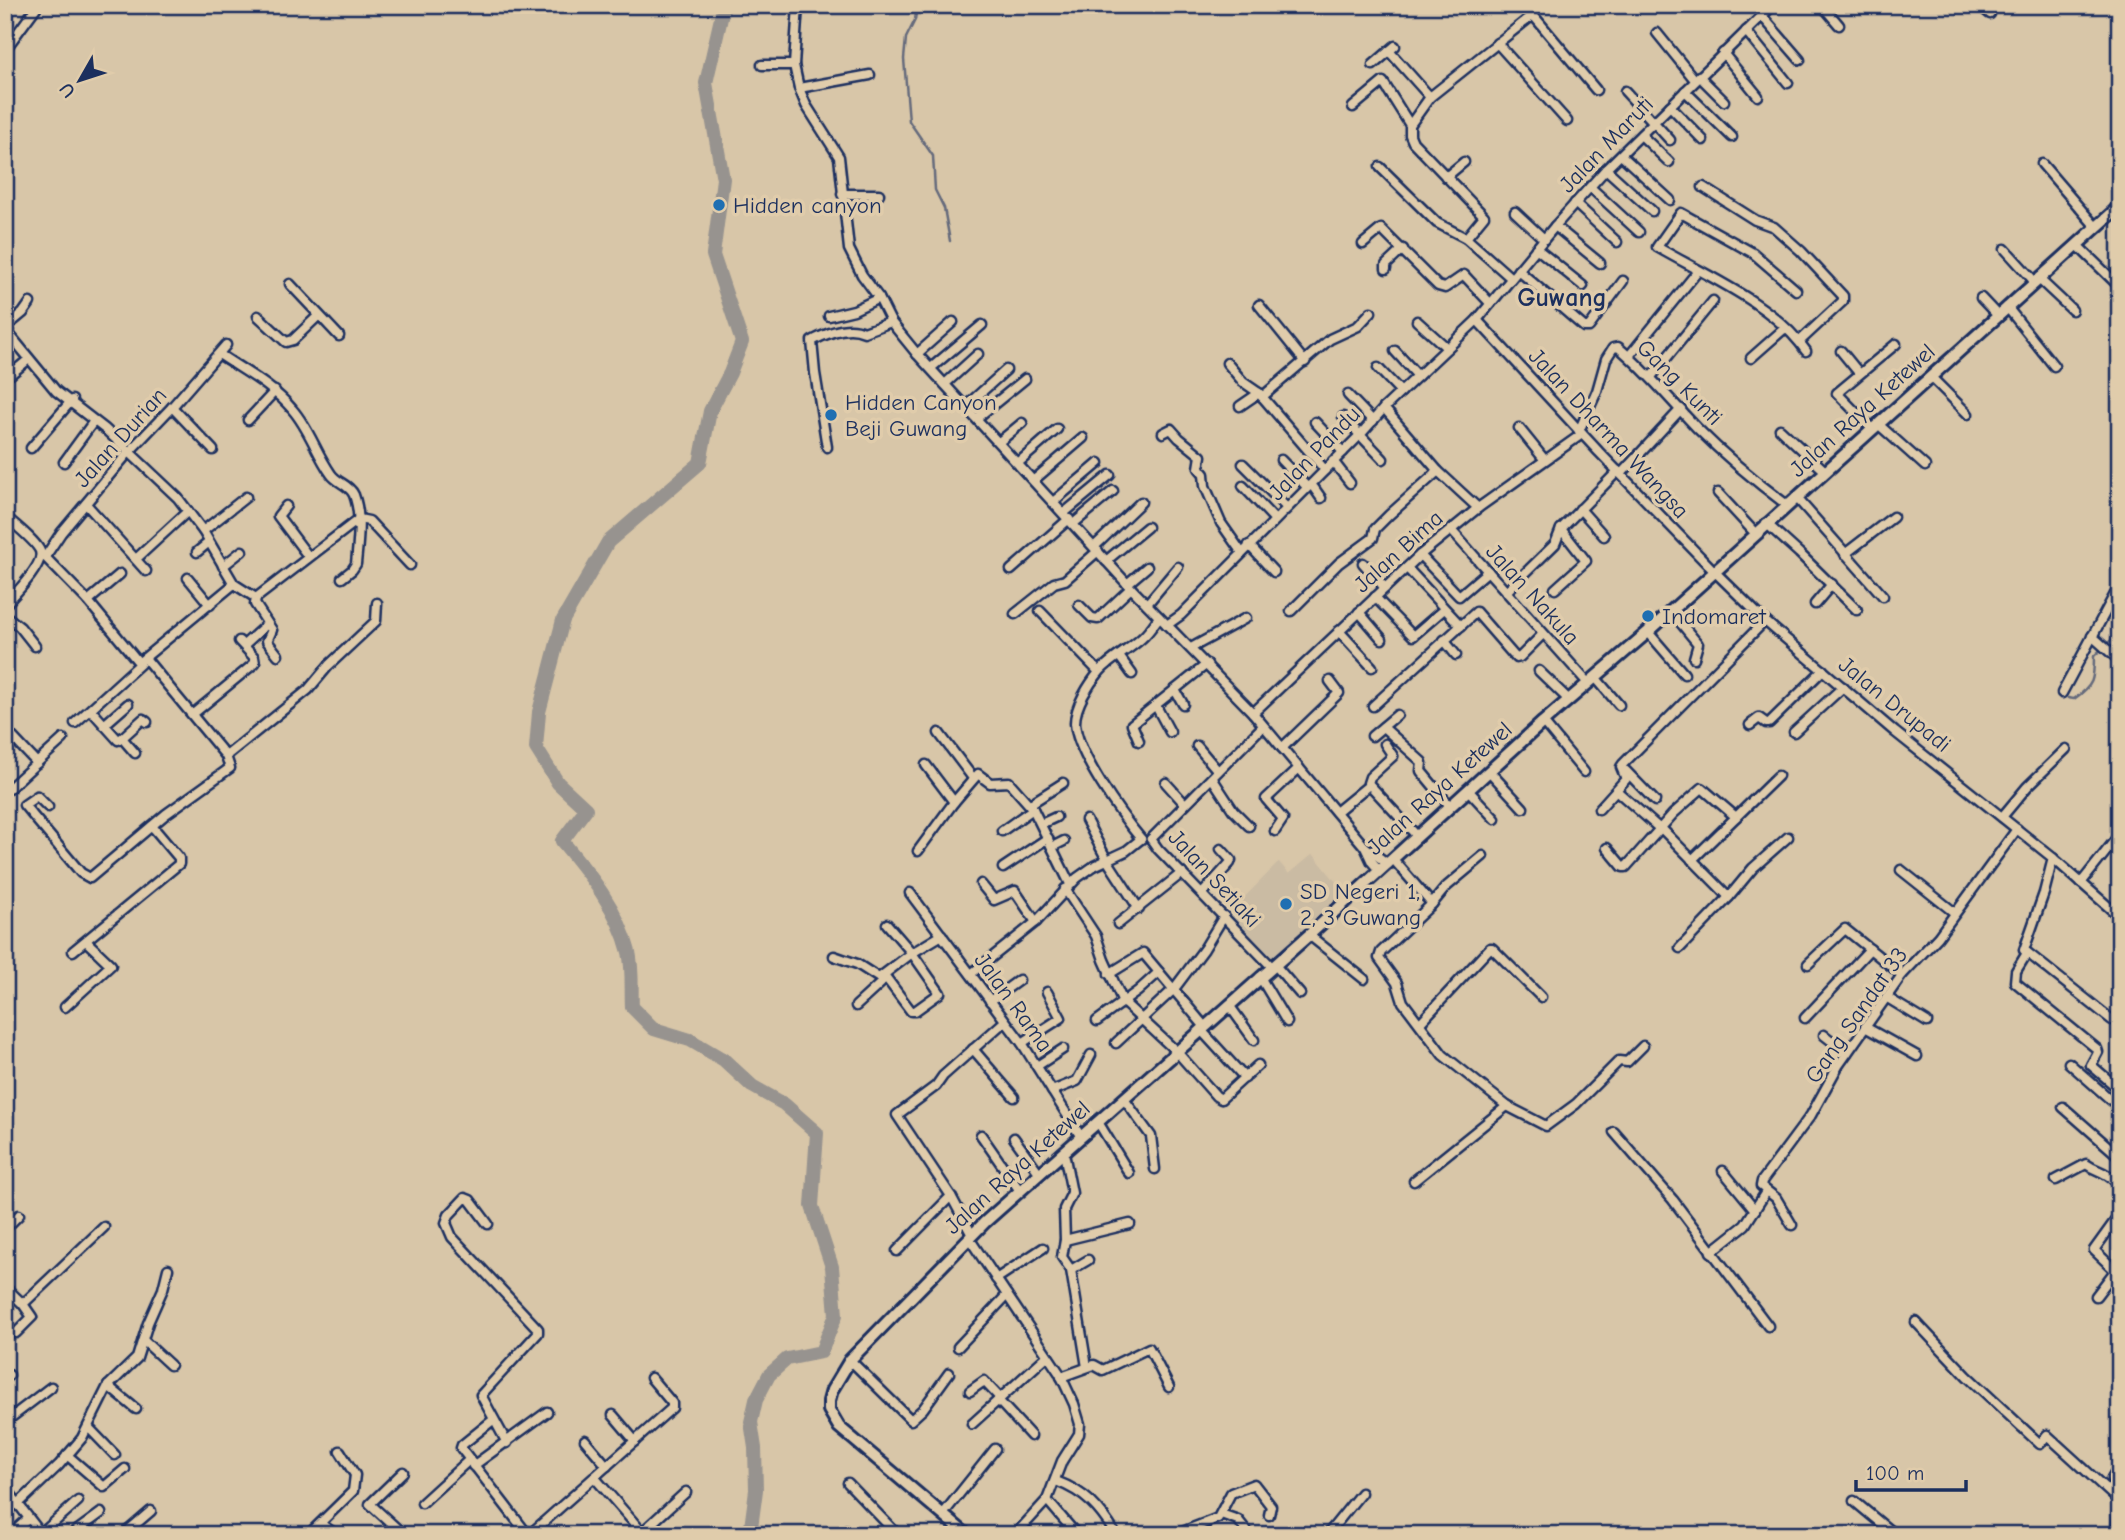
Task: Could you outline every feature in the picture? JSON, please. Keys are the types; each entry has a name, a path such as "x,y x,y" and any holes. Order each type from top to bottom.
{"main road":[{"name":"Jalan Raya Ketewel","path":"967,1535 839,1427 832,1418 829,1401 832,1390 850,1360 970,1237 1020,1191 1309,935 1543,722 1648,632 2120,206"}],"street":[{"path":"5,50 38,5"},
{"path":"798,5 794,65 799,88 806,105 837,152 849,250 891,322 917,354 1129,586 1253,713 1366,847 1432,904"},
{"path":"1758,5 1800,60"},
{"name":"Jalan Maruti","path":"1477,320 1606,169 1773,5"},
{"path":"1822,5 1839,24"},
{"path":"1979,5 1990,14"},
{"path":"1410,125 1430,97 1533,15 1596,90"},
{"path":"1746,31 1788,83"},
{"path":"1657,33 1697,78 1724,101"},
{"path":"1497,43 1567,121"},
{"path":"1373,65 1392,48 1430,97"},
{"path":"1723,52 1758,96"},
{"path":"762,65 794,65"},
{"path":"799,88 870,75"},
{"path":"1353,107 1383,82 1410,125 1413,142 1484,216 1466,238"},
{"path":"1625,91 1670,140"},
{"path":"1685,91 1731,137"},
{"path":"1670,106 1703,140"},
{"path":"1641,135 1669,162"},
{"path":"1621,155 1670,200"},
{"path":"1446,177 1464,162"},
{"path":"2042,164 2096,227"},
{"path":"1380,167 1437,223 1466,238 1511,278"},
{"path":"1606,169 1652,211"},
{"path":"1590,187 1639,232"},
{"path":"1703,187 1755,220 1774,227 1801,251 1843,296 1843,301 1800,341"},
{"path":"842,194 879,194"},
{"path":"1576,203 1617,242"},
{"path":"1515,212 1544,239"},
{"path":"1796,290 1753,253 1681,213 1657,247 1730,287 1786,328 1806,351"},
{"path":"1555,226 1600,263"},
{"path":"1363,244 1381,229 1440,288 1449,287 1464,275 1490,303"},
{"path":"2077,244 2120,287"},
{"path":"1536,248 1583,286"},
{"path":"1386,269 1385,265 1403,249"},
{"path":"2005,249 2072,310"},
{"path":"1518,270 1584,327 1589,327 1623,281"},
{"path":"1629,356 1698,271"},
{"path":"290,284 339,336"},
{"path":"829,316 854,310 879,298"},
{"path":"1981,298 1998,316"},
{"path":"1651,377 1713,302"},
{"path":"30,303 23,313 5,328 49,384 94,421 188,510 234,584 256,598"},
{"path":"1259,305 1305,362"},
{"path":"2007,307 2054,366"},
{"path":"1240,406 1261,395 1305,362 1330,339 1358,326 1371,312"},
{"path":"258,316 288,342 318,316"},
{"name":"Jalan Pandu","path":"1167,625 1181,615 1310,487 1384,408 1477,320"},
{"name":"Jalan Dharma Wangsa","path":"1477,320 1714,571"},
{"path":"1417,321 1447,348"},
{"path":"828,447 814,373 812,341 844,329 856,328 864,332 891,322"},
{"path":"917,354 953,322"},
{"path":"931,368 982,325"},
{"path":"1751,358 1786,328"},
{"path":"1896,344 1837,393 1925,466"},
{"name":"Jalan Durian","path":"5,605 128,453 226,345"},
{"name":"Gang Kunti","path":"1581,433 1610,352 1615,347 1651,377 1740,469 1787,505"},
{"path":"1395,351 1418,376"},
{"path":"1841,351 1859,373"},
{"path":"219,354 275,391 300,419 331,474 341,485 353,492 359,520 355,566 342,578"},
{"path":"945,384 978,354"},
{"path":"11,374 29,359"},
{"path":"1227,363 1242,382 1261,395 1325,470"},
{"path":"1378,368 1401,392"},
{"path":"966,406 1006,370"},
{"path":"1931,377 1968,414"},
{"path":"977,418 1025,379"},
{"path":"248,420 275,391"},
{"path":"1348,395 1373,421"},
{"path":"31,448 70,401"},
{"path":"172,407 213,450"},
{"path":"1384,408 1438,471 1478,508"},
{"path":"1506,592 1555,544 1561,529 1580,509 1681,409"},
{"path":"1343,417 1383,459"},
{"path":"64,462 94,421"},
{"path":"1315,422 1343,452"},
{"path":"999,442 1022,423"},
{"path":"1519,428 1545,459"},
{"path":"1018,463 1057,429"},
{"path":"1163,433 1171,429 1200,456 1199,468 1221,523 1242,552"},
{"path":"1780,429 1825,471"},
{"name":"Jalan Bima","path":"1253,713 1420,555 1478,508 1581,433"},
{"path":"1034,480 1083,438"},
{"path":"1281,460 1321,498"},
{"path":"1333,461 1350,483"},
{"path":"1053,502 1098,463"},
{"path":"1243,464 1287,508"},
{"path":"1291,611 1339,563 1373,538 1375,529 1438,471"},
{"path":"1011,570 1110,475"},
{"path":"1243,486 1275,520"},
{"path":"1068,518 1113,491"},
{"path":"1718,493 1755,533"},
{"path":"203,531 246,497"},
{"path":"1796,497 1883,596"},
{"path":"1015,614 1054,583 1065,580 1141,502"},
{"path":"86,505 146,572"},
{"path":"286,506 278,516 308,556"},
{"path":"1580,509 1604,536"},
{"path":"136,559 188,510"},
{"path":"5,516 193,715 226,756 230,768 152,826 105,867 87,878 24,805 37,796 48,807"},
{"path":"1845,554 1893,517"},
{"path":"278,655 267,641 272,632 254,604 256,598 359,520 369,521 410,565"},
{"path":"1766,523 1857,610"},
{"path":"1106,561 1147,527"},
{"path":"1555,589 1586,561 1561,529"},
{"name":"Jalan Nakula","path":"1451,530 1543,634 1619,705"},
{"path":"197,552 208,543"},
{"path":"1249,545 1274,572"},
{"path":"223,566 242,551"},
{"path":"1420,555 1459,596 1488,571"},
{"path":"1363,563 1385,588"},
{"path":"1079,605 1092,618 1098,619 1147,567"},
{"path":"1147,604 1178,567"},
{"path":"1406,568 1461,626"},
{"name":"Jalan Drupadi","path":"1714,571 1765,621 2055,859 2120,917"},
{"path":"88,601 120,574"},
{"path":"188,578 210,605"},
{"path":"75,723 139,667 142,660 234,584"},
{"path":"1815,604 1832,584"},
{"path":"2062,693 2115,594"},
{"path":"1375,597 1413,636 1443,610"},
{"path":"226,756 308,691 329,665 376,621 377,603"},
{"path":"1040,611 1099,672"},
{"path":"1671,611 1698,644 1694,658"},
{"path":"1359,612 1382,639"},
{"path":"1373,706 1475,612 1479,612 1517,658 1543,634"},
{"path":"5,615 20,627 35,646"},
{"name":"Jalan Pandu","path":"1176,632 1181,615"},
{"path":"1141,839 1121,814 1102,783 1077,735 1075,720 1079,705 1099,672 1141,639 1159,617"},
{"path":"1191,648 1246,618"},
{"path":"1621,766 1765,621"},
{"path":"193,715 255,663 254,657 242,643 267,624"},
{"path":"1339,631 1372,667"},
{"path":"1648,632 1684,674"},
{"path":"2092,636 2120,661"},
{"path":"1444,640 1456,656"},
{"path":"1119,656 1132,674"},
{"path":"1139,741 1131,725 1207,664"},
{"path":"1750,725 1759,718 1769,723 1823,670"},
{"path":"1539,671 1569,701"},
{"path":"1282,748 1339,693 1330,681"},
{"path":"1794,732 1843,687"},
{"path":"1174,690 1183,704"},
{"path":"104,725 128,704"},
{"path":"1156,706 1171,732"},
{"path":"91,710 116,739 122,738 144,719 147,722"},
{"path":"1373,736 1397,715"},
{"path":"1543,722 1584,772"},
{"name":"Jalan Setiaki","path":"1263,726 1151,839 1300,994"},
{"path":"1383,727 1422,762 1421,771 1450,806"},
{"path":"5,729 37,763"},
{"path":"939,733 973,778"},
{"path":"122,738 135,753"},
{"path":"5,792 63,739"},
{"path":"1336,812 1369,785 1370,777 1393,756 1385,744"},
{"path":"1198,746 1233,810 1249,826"},
{"path":"2002,817 2026,787 2066,749"},
{"path":"926,765 954,802"},
{"path":"1599,809 1626,779 1621,766"},
{"path":"1621,766 1655,801"},
{"path":"1275,831 1283,819 1266,799 1299,768"},
{"path":"1489,771 1523,808"},
{"path":"918,851 978,774 990,783 1009,782 1031,807 1041,824 1067,886 1096,936 1109,974 1123,1002 1177,1052 1218,1098 1258,1065"},
{"path":"1692,860 1778,776"},
{"path":"1002,831 1063,783"},
{"path":"1166,783 1185,804"},
{"path":"1369,785 1417,836"},
{"path":"1607,848 1626,867 1702,788 1736,817"},
{"path":"1468,790 1495,819"},
{"path":"1617,790 1729,897"},
{"path":"1041,824 1056,817"},
{"path":"1086,820 1107,860 1139,909"},
{"path":"73,951 179,864 179,858 152,826"},
{"name":"Gang Sandat 33","path":"1766,1192 1761,1186 1762,1181 1811,1115 1847,1053 1902,975 1938,937 2017,829"},
{"path":"2081,883 2120,834"},
{"path":"1680,948 1753,868 1788,837"},
{"path":"971,974 1036,922 1067,886 1094,866 1126,851 1141,839 1151,839"},
{"path":"1003,868 1050,842 1064,841"},
{"path":"1202,894 1230,863 1231,860 1221,849"},
{"path":"1483,856 1446,887 1432,904 1381,952 1379,958 1397,983 1403,1002 1443,1055 1507,1106 1549,1125 1576,1104 1619,1061 1627,1062 1643,1046"},
{"path":"2055,859 2023,947 2027,953 2112,1020"},
{"path":"1901,870 1955,914"},
{"path":"1118,925 1182,873"},
{"path":"981,884 994,900 1015,891 1036,922"},
{"name":"Jalan Rama","path":"910,894 1022,1043 1081,1136"},
{"path":"1116,1043 1174,989 1204,949 1224,916"},
{"path":"834,956 857,964 870,974 882,976 911,1011 915,1011 940,993 912,953 887,924"},
{"path":"1808,964 1842,930 1847,930 1902,975"},
{"path":"856,1006 881,982 882,976 942,935"},
{"path":"1309,935 1364,979"},
{"path":"65,1007 111,965 87,942"},
{"path":"1420,1023 1490,948 1541,997"},
{"path":"1805,1018 1870,949"},
{"path":"1109,974 1142,953 1245,1078"},
{"path":"2027,953 2016,971 2015,982 2097,1049 2091,1065 2120,1090"},
{"path":"1097,1021 1158,972"},
{"path":"1260,977 1287,1022"},
{"path":"990,1001 1019,980"},
{"path":"1022,1043 1061,1018 1048,992"},
{"path":"1886,997 1927,1022"},
{"path":"1229,1004 1254,1040"},
{"path":"1006,1021 943,1076 936,1086 897,1115 951,1196 970,1237 1061,1377 1074,1404 1079,1434 1062,1461 1047,1500 1015,1535"},
{"path":"1865,1027 1917,1056"},
{"path":"1824,1035 1847,1053"},
{"path":"973,1049 1014,1097"},
{"path":"1038,1066 1063,1049"},
{"path":"1052,1091 1077,1081 1091,1055"},
{"path":"2069,1063 2120,1108"},
{"path":"1124,1100 1151,1136 1154,1169"},
{"path":"1415,1181 1507,1106"},
{"path":"2063,1107 2120,1157"},
{"path":"1098,1122 1129,1173"},
{"path":"1614,1132 1673,1200 1768,1326"},
{"path":"981,1135 1020,1191"},
{"path":"1014,1138 1040,1174"},
{"path":"1064,1153 1072,1189 1064,1209 1065,1240 1062,1258 1071,1270 1087,1367"},
{"path":"2056,1180 2085,1164 2118,1181"},
{"path":"1723,1171 1755,1210"},
{"path":"1711,1252 1745,1225 1766,1192 1776,1198 1792,1225"},
{"path":"897,1251 951,1196"},
{"path":"488,1224 470,1200 465,1198 455,1206 446,1223 452,1237 539,1331 481,1395 507,1443"},
{"path":"2096,1296 2118,1273 2094,1250 2120,1214"},
{"path":"5,1229 19,1215"},
{"path":"1065,1240 1130,1224"},
{"path":"23,1304 73,1256 82,1251 104,1227"},
{"path":"996,1279 1043,1248"},
{"path":"1071,1270 1088,1260"},
{"path":"17,1505 67,1455 89,1428 108,1386 137,1358 168,1269"},
{"path":"5,1287 32,1317 16,1333"},
{"path":"958,1347 1007,1295"},
{"path":"1916,1322 1967,1376 2040,1444 2047,1435 2119,1503"},
{"path":"143,1340 170,1365"},
{"path":"1061,1377 1094,1365 1102,1370 1149,1348 1169,1387"},
{"path":"972,1424 1047,1356"},
{"path":"850,1360 911,1420 923,1409 949,1373"},
{"path":"493,1420 461,1446 471,1463 528,1535 673,1406 651,1378"},
{"path":"971,1391 984,1381 1031,1437"},
{"path":"108,1386 136,1409"},
{"path":"5,1422 51,1387"},
{"path":"422,1503 471,1463 507,1443 547,1412"},
{"path":"613,1415 635,1441"},
{"path":"89,1428 115,1455"},
{"path":"585,1440 607,1466"},
{"path":"944,1513 995,1449"},
{"path":"308,1535 353,1491 355,1482 350,1464 340,1451"},
{"path":"67,1455 104,1488 125,1469"},
{"path":"2118,1535 2116,1527 2119,1503 2112,1478 2120,1464"},
{"path":"403,1472 370,1504 404,1535"},
{"path":"595,1478 640,1533 686,1492"},
{"path":"1056,1480 1083,1493 1116,1535"},
{"path":"848,1483 898,1535"},
{"path":"1174,1535 1218,1518 1231,1493 1254,1485 1272,1507 1269,1515"},
{"path":"5,1488 42,1535 78,1501"},
{"path":"1327,1535 1361,1493"},
{"path":"1047,1500 1077,1535"},
{"path":"1854,1501 1895,1535"},
{"path":"123,1535 151,1511"},
{"path":"71,1535 101,1513"},
{"path":"1221,1514 1238,1520 1250,1535"},
{"path":"9,1535 28,1518"},
{"path":"321,1524 337,1535"},
{"path":"842,1535 847,1530 853,1535"}],"shaded area":[{"name":"SD Negeri 1, 2, 3 Guwang","path":"1313,854 1346,894 1270,960 1227,915 1279,862 1289,874"}],"waterway":[{"path":"724,5 706,83 723,179 713,255 742,342 730,373 710,411 700,463 608,542 563,620 539,712 536,748 558,783 586,809 562,841 593,880 618,921 629,952 632,1007 654,1029 690,1040 724,1060 752,1086 784,1104 817,1133 812,1206 832,1267 836,1315 821,1352 787,1359 769,1375 756,1400 751,1422 756,1490 750,1535"},
{"path":"917,5 915,20 906,38 904,59 909,121 933,156 935,190 944,208 950,241"},
{"path":"2068,698 2074,699 2086,690 2093,676 2094,656 2120,632"}],"place":[{"name":"Hidden canyon","path":"719,205"},
{"name":"Hidden Canyon Beji Guwang","path":"831,415"},
{"name":"Indomaret","path":"1648,616"},
{"name":"SD Negeri 1, 2, 3 Guwang","path":"1286,904"}],"district":[{"name":"Guwang","path":"1562,297"}]}
